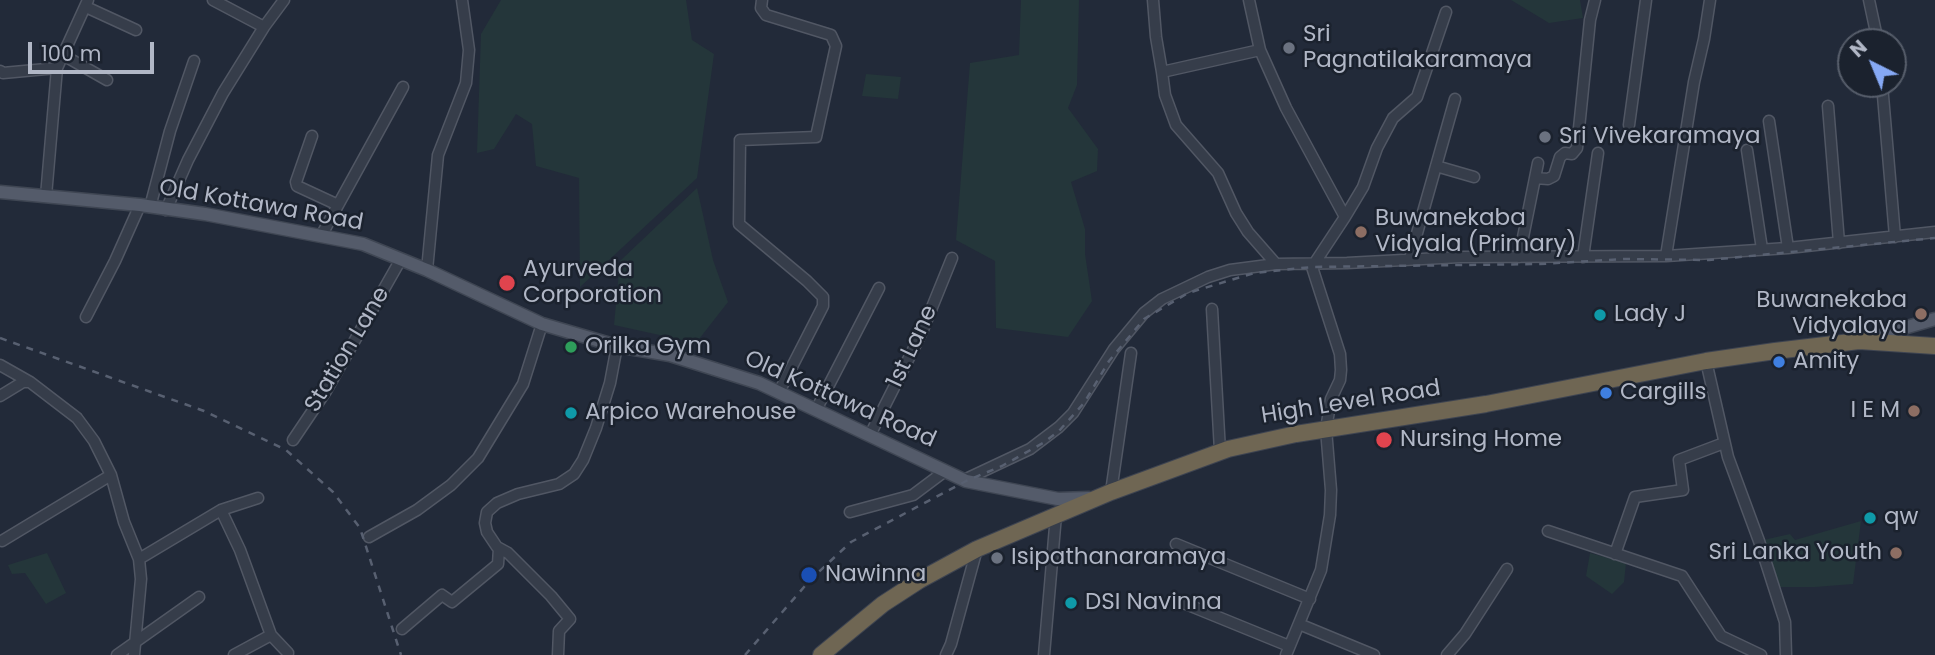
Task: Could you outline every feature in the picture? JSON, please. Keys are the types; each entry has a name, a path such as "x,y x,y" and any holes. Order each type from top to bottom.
{"highway":[{"name":"High Level Road","path":"821,655 883,604 977,549 1104,495 1220,452 1269,439 1486,404 1706,361 1859,341 1935,346"}],"main road":[{"name":"Old Kottawa Road","path":"0,192 205,214 363,244 427,270 542,324 617,346 670,355 759,383 964,480 1058,499 1104,495"},
{"path":"1859,341 1935,319"}],"street":[{"path":"213,0 264,27"},
{"path":"166,210 188,160 223,93 284,0"},
{"path":"427,270 438,155 466,83 470,50 462,0"},
{"path":"762,0 761,8 766,15 831,34 836,46 816,136 740,140 739,224 823,297 823,306 779,391"},
{"path":"1153,0 1165,95 1176,125 1218,173 1242,223 1276,264"},
{"path":"1249,0 1260,50 1286,108 1345,217"},
{"path":"1535,178 1548,179 1554,176 1560,157 1565,153 1572,154 1577,148 1590,20 1595,0"},
{"path":"1629,125 1646,0"},
{"path":"1666,256 1710,0"},
{"path":"1869,0 1875,28"},
{"path":"46,196 57,68 87,4 136,30"},
{"path":"1181,602 1287,651 1321,570 1330,516 1331,490 1326,429 1331,399 1340,380 1340,354 1312,267 1363,187 1377,148 1394,118 1417,97 1446,12"},
{"path":"1162,72 1260,50"},
{"path":"64,55 107,80"},
{"path":"86,317 145,206 194,61"},
{"path":"1,76 57,68"},
{"path":"321,236 403,87"},
{"path":"1883,98 1895,237"},
{"path":"1410,258 1455,99"},
{"path":"1828,106 1839,243"},
{"path":"1769,121 1788,248"},
{"path":"312,136 296,182 297,186 338,205"},
{"path":"1747,150 1762,249"},
{"path":"1583,257 1598,153"},
{"path":"1519,257 1538,163"},
{"path":"1436,166 1474,177"},
{"path":"964,480 1030,450 1059,428 1073,413 1114,349 1144,313 1162,299 1219,274 1276,264 1410,258 1666,256 1788,248 1935,232"},
{"name":"1st Lane","path":"870,435 922,332 952,258"},
{"name":"Station Lane","path":"293,440 326,391 401,259"},
{"path":"816,410 879,288"},
{"path":"1213,309 1220,452"},
{"path":"369,537 451,485 478,458 523,384 542,324"},
{"path":"558,655 559,631 570,619 534,578 499,548 487,532 487,512 497,503 518,494 559,484 574,474 596,428 610,383 617,346"},
{"path":"1104,495 1131,353"},
{"path":"1706,361 1724,443 1785,622 1786,655"},
{"path":"0,365 30,382 77,418 94,441 111,475 124,522 139,559 141,579 134,655"},
{"path":"0,396 23,382 30,382"},
{"path":"1615,554 1635,497 1683,490 1679,460 1724,443"},
{"path":"850,512 913,495 945,471"},
{"path":"2,541 111,475"},
{"path":"139,559 221,510 258,498"},
{"path":"221,510 240,550 271,635 288,653"},
{"path":"1044,655 1056,515"},
{"path":"1548,531 1682,576 1721,636 1760,655"},
{"path":"1176,544 1310,599"},
{"path":"401,629 442,595 452,601 498,564 499,548"},
{"path":"946,655 977,549"},
{"path":"1447,655 1465,634 1507,569"},
{"path":"117,655 199,597"},
{"path":"1299,624 1374,655"},
{"path":"234,655 271,635"}],"shaded area":[{"path":"501,0 686,0 692,40 714,54 697,178 580,287 579,178 536,166 532,124 516,114 494,149 477,153 481,34"},
{"path":"1021,0 1079,0 1077,85 1068,108 1098,149 1097,171 1071,182 1085,229 1085,254 1092,301 1068,337 996,328 995,261 956,240 970,63 1019,55"},
{"path":"1511,0 1580,0 1583,18 1549,23"},
{"path":"866,74 901,77 898,99 862,96"},
{"path":"697,188 713,260 728,302 696,343 614,325 620,261"},
{"path":"1861,521 1853,584 1778,587 1759,541 1790,534 1795,540"},
{"path":"47,553 66,593 46,604 25,573 12,574 8,565"},
{"path":"1590,553 1626,563 1624,582 1612,594 1586,576"}],"railway":[{"path":"745,655 811,579 851,542 966,481 1002,466 1059,431 1084,403 1109,361 1144,319 1188,293 1254,273 1312,267 1540,264 1624,259 1709,260 1935,238"},
{"path":"0,338 204,411 286,450 333,492 360,528 401,655"}],"place":[{"name":"Sri Pagnatilakaramaya","path":"1289,48"},
{"name":"Sri Vivekaramaya","path":"1545,137"},
{"name":"Buwanekaba Vidyala (Primary)","path":"1361,232"},
{"name":"Ayurveda Corporation","path":"507,283"},
{"name":"Buwanekaba Vidyalaya","path":"1921,314"},
{"name":"Lady J","path":"1600,315"},
{"name":"Orilka Gym","path":"571,347"},
{"name":"Amity","path":"1779,362"},
{"name":"Cargills","path":"1606,393"},
{"name":"I E M","path":"1914,411"},
{"name":"Arpico Warehouse","path":"571,413"},
{"name":"Nursing Home","path":"1384,440"},
{"name":"qw","path":"1870,518"},
{"name":"Sri Lanka Youth","path":"1896,553"},
{"name":"Isipathanaramaya","path":"997,558"},
{"name":"Nawinna","path":"809,575"},
{"name":"DSI Navinna","path":"1071,603"}]}
